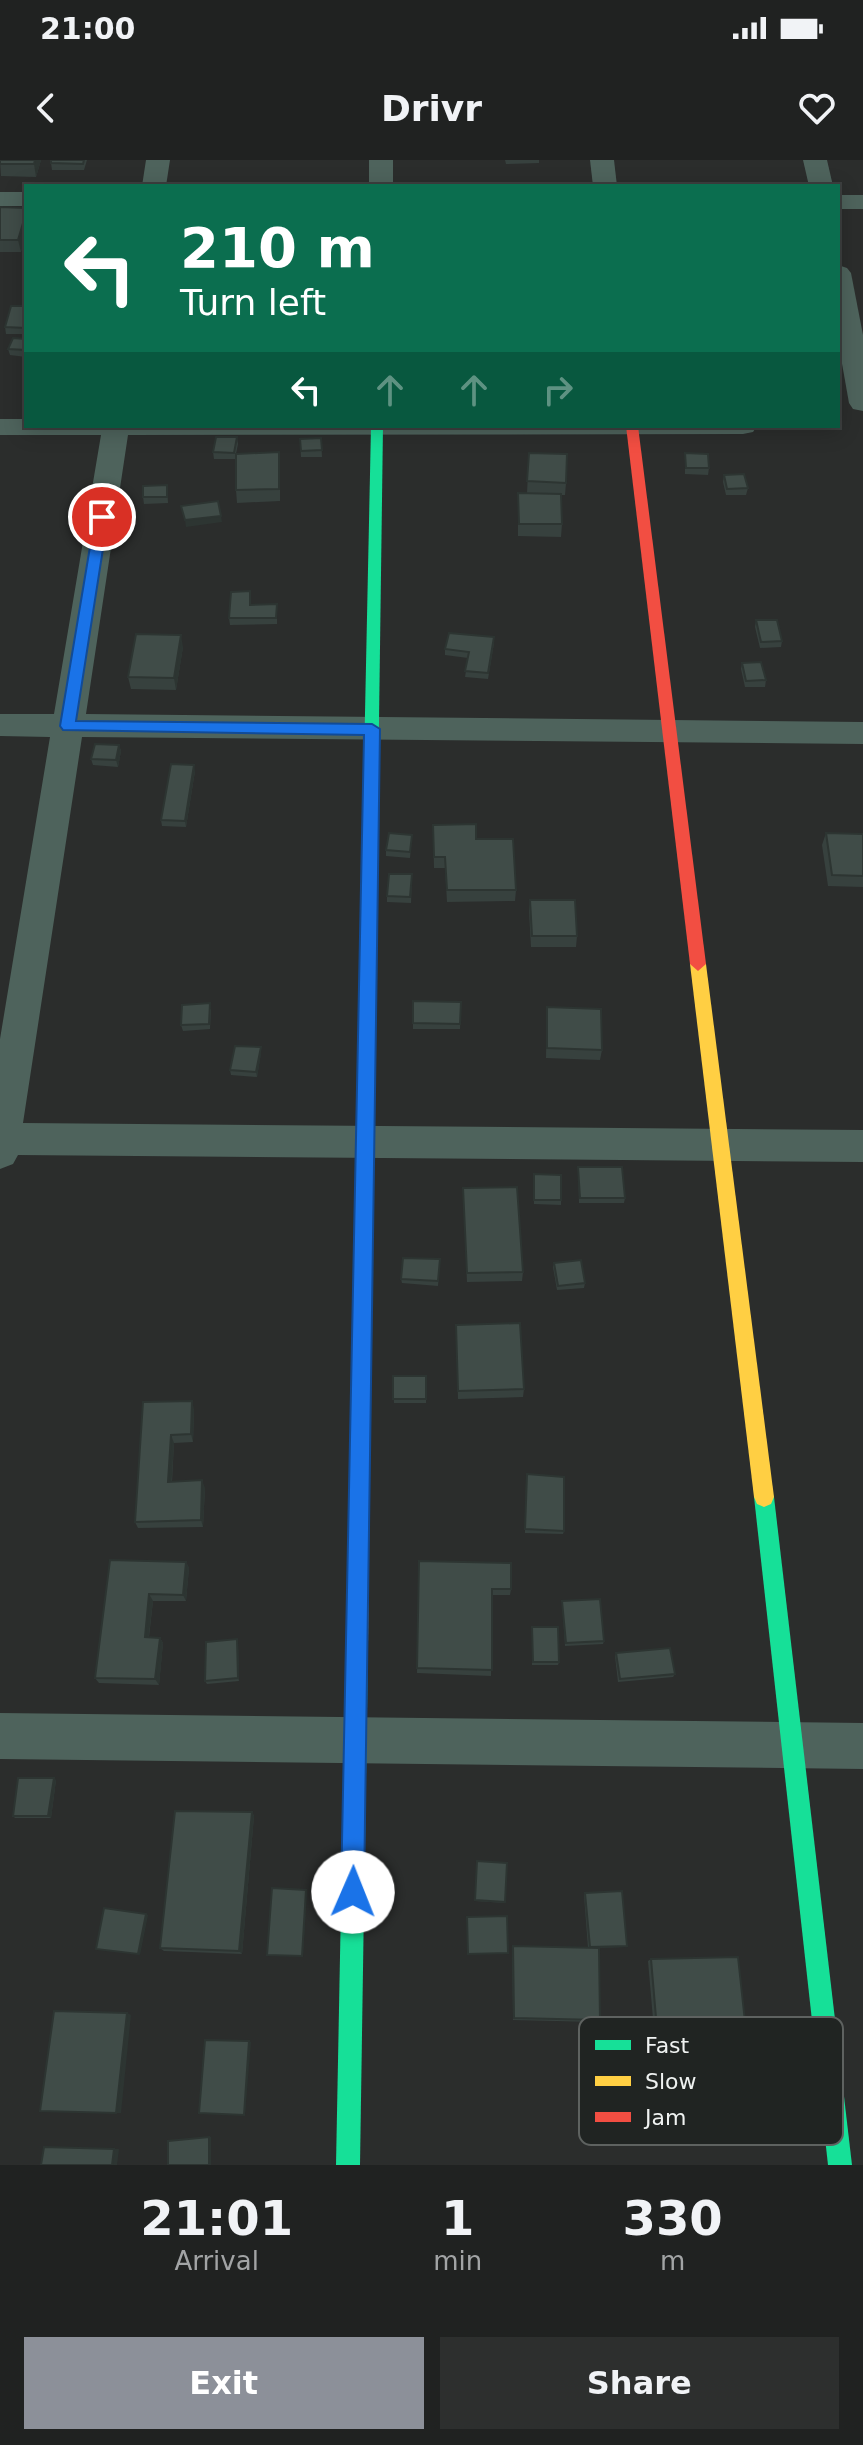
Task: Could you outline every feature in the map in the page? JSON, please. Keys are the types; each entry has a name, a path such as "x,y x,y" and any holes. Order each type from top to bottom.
{"street":[{"path":"154,184 158,160"},
{"path":"381,160 381,184"},
{"path":"602,160 605,184"},
{"path":"815,160 821,184"},
{"path":"0,199 24,199"},
{"path":"840,202 863,202"},
{"path":"840,283 863,403 840,409"},
{"path":"0,427 24,427"},
{"path":"116,428 1,1144 863,1146"},
{"path":"348,2165 377,428"},
{"path":"632,428 794,1745 824,2017"},
{"path":"0,725 863,733"},
{"path":"0,1736 863,1746"},
{"path":"838,2145 840,2165"}],"building":[{"path":"0,160 35,160 34,164 0,164"},
{"path":"51,160 84,160 83,164 51,163"},
{"path":"0,207 24,208 18,240 0,240"},
{"path":"11,306 24,306 24,328 5,327"},
{"path":"13,338 24,339 24,350 8,349"},
{"path":"216,437 237,437 234,453 213,452"},
{"path":"321,438 322,450 301,451 300,439"},
{"path":"279,452 279,489 236,490 236,454"},
{"path":"529,453 567,454 566,483 527,481"},
{"path":"685,453 708,454 709,468 686,468"},
{"path":"744,474 748,488 727,489 724,475"},
{"path":"167,485 167,497 143,497 143,486"},
{"path":"518,493 561,494 562,524 519,524"},
{"path":"218,501 221,516 185,520 181,506"},
{"path":"250,591 250,605 277,604 276,618 229,618 231,592"},
{"path":"756,620 777,620 782,641 761,642"},
{"path":"449,633 494,637 488,673 465,671 469,652 445,649"},
{"path":"136,634 181,635 174,678 128,677"},
{"path":"761,662 766,680 746,681 742,663"},
{"path":"95,744 119,745 116,760 91,759"},
{"path":"171,764 194,765 185,821 161,820"},
{"path":"476,824 476,839 513,839 516,890 447,890 445,857 434,857 433,825"},
{"path":"389,833 412,835 410,852 386,850"},
{"path":"826,833 863,834 863,876 832,875"},
{"path":"389,874 412,874 410,897 387,896"},
{"path":"530,900 575,900 577,936 532,936"},
{"path":"413,1001 461,1002 460,1024 413,1023"},
{"path":"210,1003 209,1024 181,1025 182,1005"},
{"path":"547,1007 601,1009 602,1050 547,1048"},
{"path":"235,1046 261,1047 256,1072 230,1070"},
{"path":"578,1167 622,1167 625,1198 580,1198"},
{"path":"534,1174 561,1175 561,1200 534,1200"},
{"path":"517,1187 523,1272 467,1273 463,1188"},
{"path":"403,1258 440,1259 438,1281 401,1279"},
{"path":"581,1260 585,1283 558,1286 554,1263"},
{"path":"520,1323 524,1389 458,1391 456,1325"},
{"path":"393,1376 426,1376 426,1399 393,1399"},
{"path":"192,1401 191,1434 171,1435 168,1482 202,1480 201,1520 135,1522 143,1402"},
{"path":"527,1474 564,1477 564,1531 525,1529"},
{"path":"110,1560 186,1562 183,1595 149,1594 145,1637 160,1638 155,1679 95,1678"},
{"path":"419,1561 511,1563 511,1589 492,1589 492,1670 417,1668"},
{"path":"600,1599 604,1641 566,1643 562,1601"},
{"path":"532,1627 558,1627 559,1662 533,1662"},
{"path":"237,1639 238,1678 205,1681 206,1642"},
{"path":"670,1648 675,1674 620,1679 616,1653"},
{"path":"18,1778 54,1778 48,1816 13,1816"},
{"path":"175,1811 252,1812 239,1951 160,1948"},
{"path":"477,1861 507,1863 505,1902 475,1900"},
{"path":"272,1888 306,1890 302,1956 267,1955"},
{"path":"622,1891 627,1946 590,1947 585,1893"},
{"path":"104,1908 146,1914 138,1954 96,1949"},
{"path":"507,1916 508,1953 468,1954 467,1917"},
{"path":"513,1946 599,1948 600,2017 514,2018"},
{"path":"738,1957 745,2017 656,2017 651,1959"},
{"path":"54,2011 127,2013 116,2113 40,2111"},
{"path":"205,2040 249,2041 244,2115 199,2113"},
{"path":"209,2137 209,2165 168,2165 168,2141"},
{"path":"44,2147 114,2149 112,2165 41,2165"}],"traffic: fast":[{"path":"363,1240 377,428"},
{"path":"764,1497 823,2017"},
{"path":"348,2165 357,1645"},
{"path":"838,2145 840,2165"}],"traffic: slow":[{"path":"698,964 764,1497"},
{"path":"357,1645 363,1240"}],"traffic: jam":[{"path":"632,428 698,964"}],"route":[{"path":"102,517 68,726 372,729 353,1892"}]}
